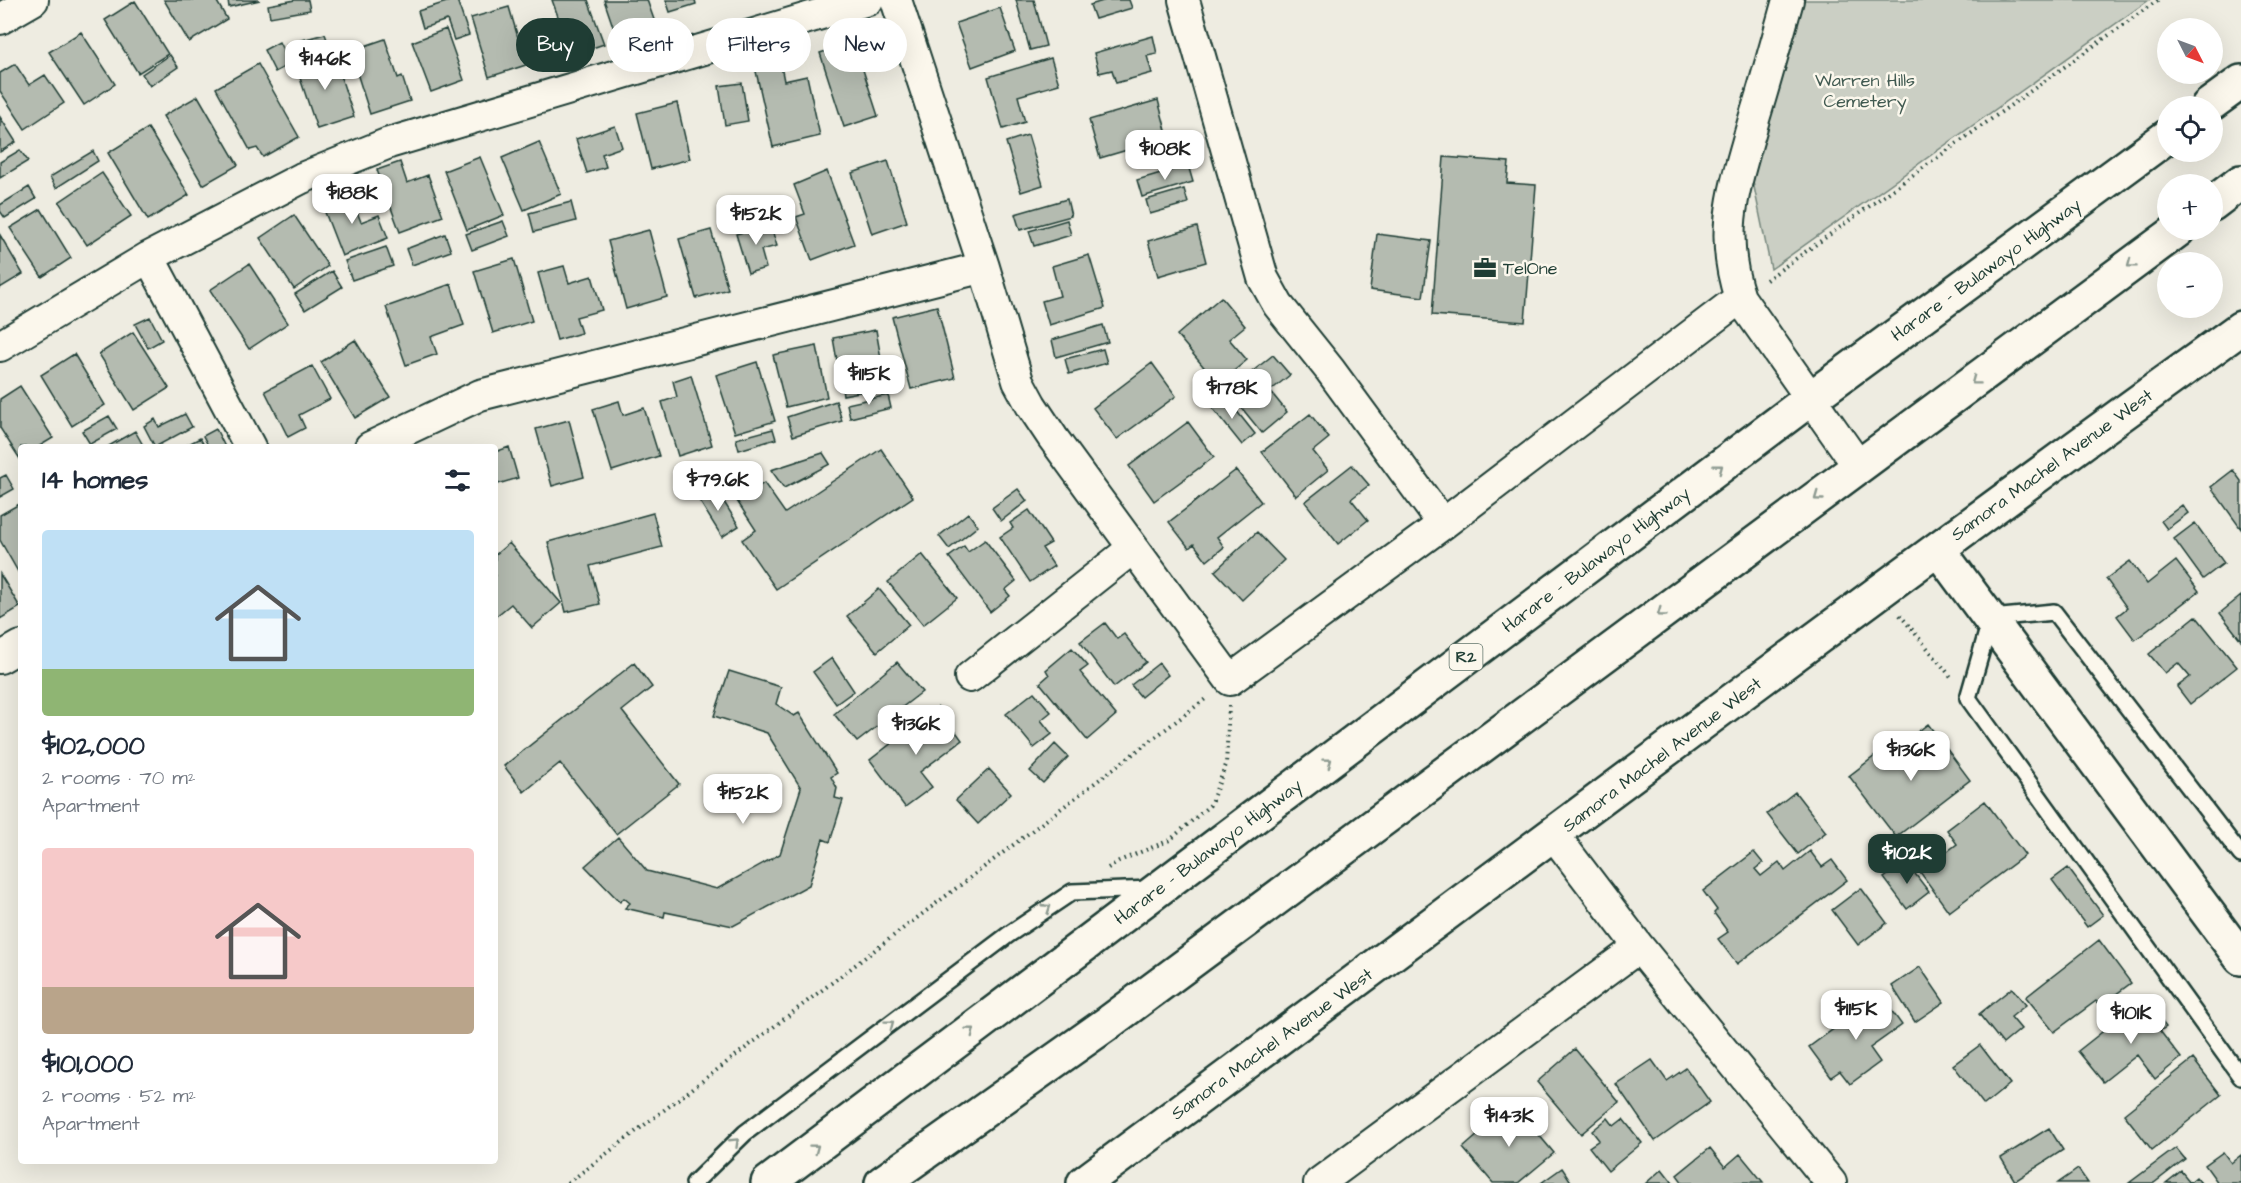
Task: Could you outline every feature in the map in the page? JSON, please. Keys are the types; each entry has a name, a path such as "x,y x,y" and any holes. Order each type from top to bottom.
{"main road":[{"path":"2222,96 2241,82"},
{"name":"Harare - Bulawayo Highway","path":"768,1183 1811,398 2157,144"},
{"path":"2223,196 2241,182"},
{"path":"882,1183 1108,1023 2165,240"},
{"name":"Samora Machel Avenue West","path":"1084,1183 1880,591 2241,328"},
{"path":"1938,549 2241,958"}],"street":[{"path":"0,19 33,0"},
{"path":"0,346 149,257 302,178 389,143 868,0"},
{"path":"896,0 984,267 1018,381 1031,405 1230,680 1443,524 1740,298"},
{"path":"1185,0 1263,278 1278,305 1330,370 1443,524"},
{"path":"1788,0 1731,202 1728,238 1731,271 1740,298 1859,467"},
{"path":"149,257 248,444"},
{"path":"376,444 480,395 984,267"},
{"path":"970,677 1133,548"},
{"path":"0,658 18,648"},
{"path":"1554,835 1639,947 1831,1183"},
{"path":"1319,1183 1639,947"}],"lane":[{"path":"2241,855 2054,612 1991,618 1968,698 2241,1077"},
{"path":"694,1183 745,1133 1008,935 1072,892 1120,888 1159,889"}],"path":[{"path":"1740,298 2158,0"},
{"path":"1880,591 1968,698"},
{"path":"1072,892 1119,861 1170,840 1210,805 1226,765 1230,680"},
{"path":"568,1183 1230,680"}],"green space":[{"name":"Warren Hills Cemetery","path":"1790,0 2149,0 1771,269 1753,182"}],"building":[{"path":"164,0 216,0 227,19 189,42"},
{"path":"228,0 260,0 229,7"},
{"path":"308,0 310,10 270,17 268,5"},
{"path":"457,0 469,35 454,40 447,20 423,28 418,11"},
{"path":"552,0 588,0 595,18 559,18"},
{"path":"604,0 647,0 653,18 610,18"},
{"path":"666,0 695,0 696,4 670,12"},
{"path":"1016,0 1034,0 1046,46 1030,50"},
{"path":"1106,0 1129,0 1132,8 1095,19 1090,5"},
{"path":"135,1 168,54 138,73 105,20"},
{"path":"509,7 516,31 516,68 489,77 471,18"},
{"path":"1000,8 1015,51 972,67 956,23"},
{"path":"595,19 604,44 595,47"},
{"path":"446,29 464,80 431,92 412,42"},
{"path":"81,32 115,84 84,105 49,52"},
{"path":"325,34 330,48 292,60 287,44"},
{"path":"1153,36 1157,54 1147,56 1152,73 1116,83 1112,70 1099,73 1094,53"},
{"path":"385,39 398,78 402,76 410,101 370,114 350,51"},
{"path":"279,42 290,64 275,72 264,50"},
{"path":"333,53 354,117 317,129 296,66"},
{"path":"170,55 178,67 150,86 142,74"},
{"path":"1051,58 1059,84 1018,96 1025,122 1003,129 988,77"},
{"path":"15,64 29,85 45,75 64,103 25,129 0,91 0,73"},
{"path":"258,64 299,137 263,157 257,148 250,150 216,88"},
{"path":"756,72 782,72 784,81 807,76 820,136 773,147"},
{"path":"826,72 864,72 878,116 844,127"},
{"path":"742,83 748,121 725,125 719,86"},
{"path":"198,96 238,165 203,185 163,116"},
{"path":"1158,100 1168,138 1100,158 1089,120"},
{"path":"677,103 690,159 651,169 637,113"},
{"path":"0,117 16,142 0,152"},
{"path":"615,126 622,147 602,154 606,167 587,173 576,139"},
{"path":"148,128 189,195 148,220 108,153"},
{"path":"1028,135 1043,185 1021,192 1006,142"},
{"path":"539,142 561,194 524,210 502,158"},
{"path":"20,150 28,161 0,178 0,162"},
{"path":"93,151 98,161 56,188 50,177"},
{"path":"480,157 504,215 467,230 444,171"},
{"path":"1444,157 1509,162 1507,183 1536,185 1525,322 1432,315"},
{"path":"888,161 907,222 872,234 852,173"},
{"path":"400,162 407,183 428,175 443,216 400,232 377,170"},
{"path":"1188,165 1193,182 1142,197 1137,180"},
{"path":"827,171 854,244 812,260 796,217 805,214 794,185"},
{"path":"102,173 131,216 87,245 59,202"},
{"path":"29,187 36,199 5,218 0,211 0,205"},
{"path":"1184,189 1188,203 1150,214 1146,200"},
{"path":"349,191 361,222 379,215 388,238 342,256 321,202"},
{"path":"1067,199 1071,216 1020,230 1015,214"},
{"path":"571,202 576,221 534,232 529,213"},
{"path":"41,209 71,258 42,277 10,228"},
{"path":"294,215 328,266 294,289 260,238"},
{"path":"1067,220 1071,235 1034,246 1029,231"},
{"path":"503,221 509,236 472,250 466,234"},
{"path":"770,224 777,246 761,250 766,268 748,273 736,234"},
{"path":"1197,227 1206,262 1158,276 1148,241"},
{"path":"649,230 667,297 626,309 608,241"},
{"path":"711,230 728,289 696,298 679,239"},
{"path":"445,234 451,251 412,265 406,249"},
{"path":"1377,234 1431,241 1423,297 1370,290"},
{"path":"0,235 23,274 0,288"},
{"path":"386,247 393,266 352,280 345,261"},
{"path":"1089,255 1105,308 1049,325 1042,301 1060,296 1052,266"},
{"path":"514,259 532,321 493,333 474,271"},
{"path":"249,264 288,323 249,349 210,290"},
{"path":"564,266 569,283 592,276 602,310 576,317 581,333 557,340 538,273"},
{"path":"332,271 342,287 305,310 295,294"},
{"path":"451,284 464,325 431,337 437,354 406,365 386,307"},
{"path":"1221,297 1245,326 1229,339 1247,360 1218,384 1177,335"},
{"path":"937,306 955,378 911,389 892,317"},
{"path":"150,317 162,340 148,348 135,324"},
{"path":"1103,325 1108,342 1056,357 1052,340"},
{"path":"876,330 886,387 843,395 833,338"},
{"path":"133,332 169,388 134,410 99,354"},
{"path":"355,340 390,397 355,418 321,362"},
{"path":"817,346 827,397 786,407 773,355"},
{"path":"1103,349 1107,363 1069,374 1065,359"},
{"path":"74,354 105,405 72,426 41,375"},
{"path":"1273,355 1290,375 1270,391 1287,412 1262,433 1228,391"},
{"path":"757,362 775,421 735,433 716,375"},
{"path":"1152,363 1176,396 1117,439 1093,408"},
{"path":"312,366 330,399 299,415 305,428 288,437 265,391"},
{"path":"691,375 712,445 678,456 662,402 677,397 673,381"},
{"path":"20,386 53,438 43,444 18,444 18,456 0,428 0,399"},
{"path":"1223,394 1255,434 1242,445 1210,405"},
{"path":"888,395 891,408 850,418 847,404"},
{"path":"619,401 623,415 644,408 659,456 612,471 593,409"},
{"path":"836,401 842,421 793,436 787,417"},
{"path":"185,414 192,427 161,444 153,444 144,426 155,419 159,427"},
{"path":"1310,414 1329,438 1313,451 1328,470 1296,496 1262,452"},
{"path":"109,416 117,429 90,444 82,431"},
{"path":"569,420 584,477 552,486 536,429"},
{"path":"1188,422 1214,457 1154,501 1129,466"},
{"path":"216,429 224,444 207,444 203,436"},
{"path":"773,429 776,439 739,450 736,439"},
{"path":"135,431 142,444 112,444"},
{"path":"200,438 203,444 189,444"},
{"path":"509,447 518,478 498,484 498,451"},
{"path":"881,449 913,497 776,589 742,540 756,530 737,501 764,483 785,513"},
{"path":"823,453 830,464 784,488 771,470"},
{"path":"1352,465 1369,485 1351,499 1368,520 1338,544 1305,502"},
{"path":"1236,470 1261,502 1217,537 1224,547 1207,561 1194,544 1189,548 1169,522"},
{"path":"2233,470 2241,481 2241,529 2211,487"},
{"path":"6,475 14,489 0,497 0,478"},
{"path":"714,486 739,526 722,537 697,497"},
{"path":"1018,489 1027,501 1001,521 992,508"},
{"path":"18,505 18,572 0,540 0,515"},
{"path":"2182,505 2188,513 2167,529 2161,521"},
{"path":"1029,510 1051,543 1042,548 1054,566 1030,582 1000,537 1013,528 1010,523"},
{"path":"653,513 662,547 590,566 600,604 566,612 548,542"},
{"path":"968,513 978,526 949,549 939,536"},
{"path":"2195,523 2224,563 2203,579 2174,539"},
{"path":"1257,532 1284,560 1242,600 1215,571"},
{"path":"985,540 1016,581 1005,590 1010,596 990,612 949,557 964,546 968,552"},
{"path":"509,543 561,603 532,628 511,604 498,615 498,552"},
{"path":"922,554 957,598 923,625 888,582"},
{"path":"2130,561 2147,584 2176,561 2199,591 2135,640 2117,616 2127,608 2106,579"},
{"path":"0,574 18,604 18,608 0,619"},
{"path":"879,589 909,625 877,652 847,616"},
{"path":"2241,596 2241,640 2220,613"},
{"path":"2196,616 2237,667 2190,704 2177,687 2190,677 2178,663 2165,673 2149,654"},
{"path":"1105,623 1117,639 1124,634 1146,662 1114,687 1080,642"},
{"path":"1072,648 1088,666 1080,672 1116,715 1087,740 1040,683 1049,675 1046,670"},
{"path":"832,658 854,691 836,704 813,672"},
{"path":"897,662 922,692 857,742 834,714"},
{"path":"634,663 652,687 622,711 679,784 616,834 560,763 524,792 504,766"},
{"path":"1159,663 1168,675 1141,697 1131,685"},
{"path":"729,671 781,687 776,704 794,716 799,713 837,773 831,777 837,788 835,798 843,800 830,842 823,839 809,885 733,926 665,912 664,917 625,908 630,903 624,898 620,902 585,866 618,837 647,871 717,889 780,854 801,788 767,733 714,716"},
{"path":"1034,692 1051,712 1041,720 1052,734 1034,748 1006,714"},
{"path":"938,707 962,740 920,772 932,787 905,807 870,760"},
{"path":"1928,724 1970,780 1896,837 1849,776 1880,752 1892,768 1915,750 1907,740"},
{"path":"1055,744 1068,757 1043,783 1030,771"},
{"path":"989,769 1011,793 978,824 956,800"},
{"path":"1795,792 1826,832 1798,854 1767,814"},
{"path":"1985,801 2025,855 1949,912 1920,872 1957,844 1947,830"},
{"path":"1810,851 1822,867 1832,860 1847,880 1737,964 1718,939 1728,932 1714,913 1717,910 1703,891 1754,852 1763,863 1755,869 1761,876 1779,862 1785,871"},
{"path":"1906,862 1929,892 1907,909 1884,878"},
{"path":"2068,868 2103,915 2087,927 2052,880"},
{"path":"1861,888 1887,923 1858,945 1832,910"},
{"path":"2099,940 2131,983 2100,1006 2096,1001 2054,1032 2026,997"},
{"path":"1920,967 1944,1002 1915,1022 1892,986"},
{"path":"2012,988 2026,1005 2011,1017 2021,1029 2003,1044 1979,1014"},
{"path":"1880,995 1902,1025 1870,1048 1880,1062 1850,1084 1840,1071 1831,1077 1809,1047"},
{"path":"2140,1002 2146,1008 2149,1005 2166,1027 2160,1031 2181,1058 2155,1079 2137,1055 2103,1082 2078,1051"},
{"path":"1980,1045 2010,1084 1984,1105 1953,1065"},
{"path":"1575,1049 1619,1102 1581,1134 1537,1082"},
{"path":"2193,1059 2221,1095 2152,1150 2124,1114"},
{"path":"1652,1060 1667,1081 1686,1068 1710,1102 1655,1141 1616,1084"},
{"path":"1513,1104 1554,1153 1518,1183 1493,1183 1463,1148"},
{"path":"1608,1118 1614,1126 1623,1119 1642,1143 1608,1171 1589,1147 1599,1140 1592,1131"},
{"path":"2049,1128 2063,1150 2015,1181 2001,1158"},
{"path":"1710,1148 1725,1167 1740,1154 1763,1182 1683,1183 1677,1175"},
{"path":"2176,1148 2185,1159 2154,1183 2129,1183"},
{"path":"2223,1152 2231,1163 2241,1155 2241,1183 2218,1183 2205,1165"},
{"path":"1562,1168 1572,1183 1541,1183"},
{"path":"1662,1169 1673,1183 1646,1183"},
{"path":"2078,1169 2088,1183 2058,1183"},
{"path":"2181,1171 2190,1182 2196,1177 2201,1183 2166,1183"}],"place":[{"name":"TelOne","path":"1485,268"}]}
